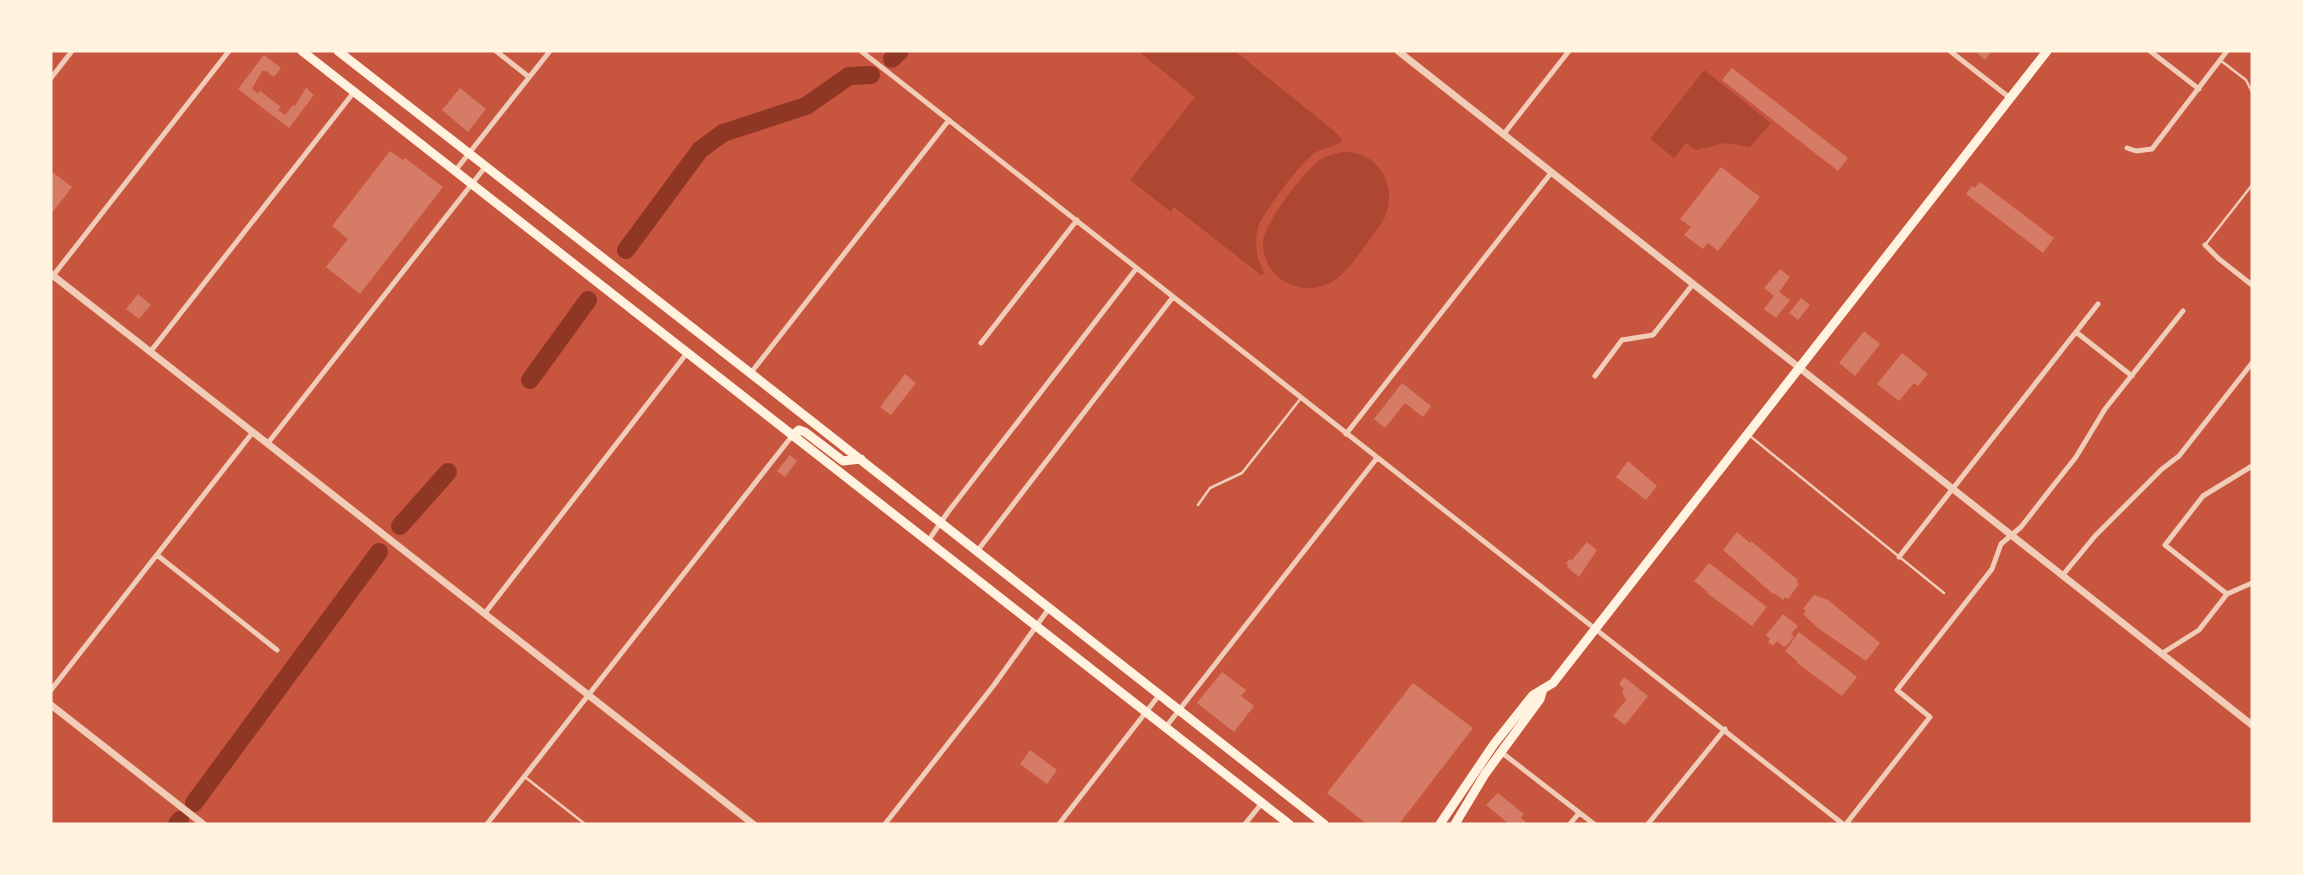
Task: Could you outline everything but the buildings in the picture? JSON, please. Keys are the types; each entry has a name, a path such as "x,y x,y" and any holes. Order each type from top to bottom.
{"main road":[{"path":"302,51 1289,824"},
{"path":"338,51 978,550 1324,824"},
{"path":"1440,824 1494,744 1533,695 1553,683 2047,51"},
{"path":"792,436 799,430 805,432 844,462 861,459"},
{"path":"1455,824 1501,752 1540,699 1543,689"}],"street":[{"path":"51,78 72,51"},
{"path":"229,51 52,276 254,432 753,824"},
{"path":"496,51 530,77"},
{"path":"455,171 550,51"},
{"path":"861,51 870,54 949,120 1077,220 1136,269 1845,824 1930,717 1897,690 1992,569 2001,544 2012,536 2076,457 2101,416 2183,311"},
{"path":"1398,51 2252,725"},
{"path":"1503,135 1569,51"},
{"path":"1950,51 2010,98"},
{"path":"2150,51 2199,89"},
{"path":"2127,148 2136,151 2152,149 2227,51"},
{"path":"151,352 354,92"},
{"path":"750,374 949,120"},
{"path":"268,444 486,166"},
{"path":"1346,434 1551,173"},
{"path":"981,343 1077,220"},
{"path":"2205,245 2219,259 2252,285"},
{"path":"927,542 1136,269"},
{"path":"1595,376 1622,340 1653,335 1693,284"},
{"path":"978,550 1173,297"},
{"path":"1899,557 2098,304"},
{"path":"2076,332 2132,376"},
{"path":"485,613 687,353"},
{"path":"2062,576 2095,536 2162,469 2178,456 2252,363"},
{"path":"51,690 254,432"},
{"path":"487,824 792,436"},
{"path":"1165,728 1377,458"},
{"path":"2227,594 2165,545 2203,496 2252,466"},
{"path":"157,555 277,650"},
{"path":"2161,654 2199,630 2227,594 2252,583"},
{"path":"885,824 994,685 1035,626 1050,608"},
{"path":"1058,824 1160,694"},
{"path":"52,709 203,824"},
{"path":"1648,824 1725,729"},
{"path":"1501,752 1594,824"},
{"path":"1245,824 1262,802"},
{"path":"1570,824 1580,813"}],"lane":[{"path":"2220,60 2246,80 2252,92"},
{"path":"2205,245 2252,185"},
{"path":"1198,504 1210,488 1242,473 1301,398"},
{"path":"1747,433 1944,593"},
{"path":"524,776 584,824"}],"shaded area":[{"path":"1138,51 1235,51 1343,140 1336,145 1318,151 1301,166 1259,224 1256,249 1259,262 1265,274 1261,275 1174,207 1171,212 1130,180 1195,97"},
{"path":"1704,70 1771,123 1750,147 1725,143 1696,150 1686,143 1674,158 1650,139"},
{"path":"1342,152 1355,153 1367,157 1376,165 1388,185 1388,209 1383,221 1354,261 1335,280 1323,286 1311,288 1299,287 1288,283 1278,277 1270,268 1265,256 1263,243 1269,224 1284,200 1310,168 1323,158"}],"waterway":[{"path":"892,59 900,51"},
{"path":"626,250 700,150 723,133 806,106 849,76 871,75"},
{"path":"530,380 588,300"},
{"path":"400,526 448,472"},
{"path":"194,803 379,552"},
{"path":"177,824 180,820"}]}
